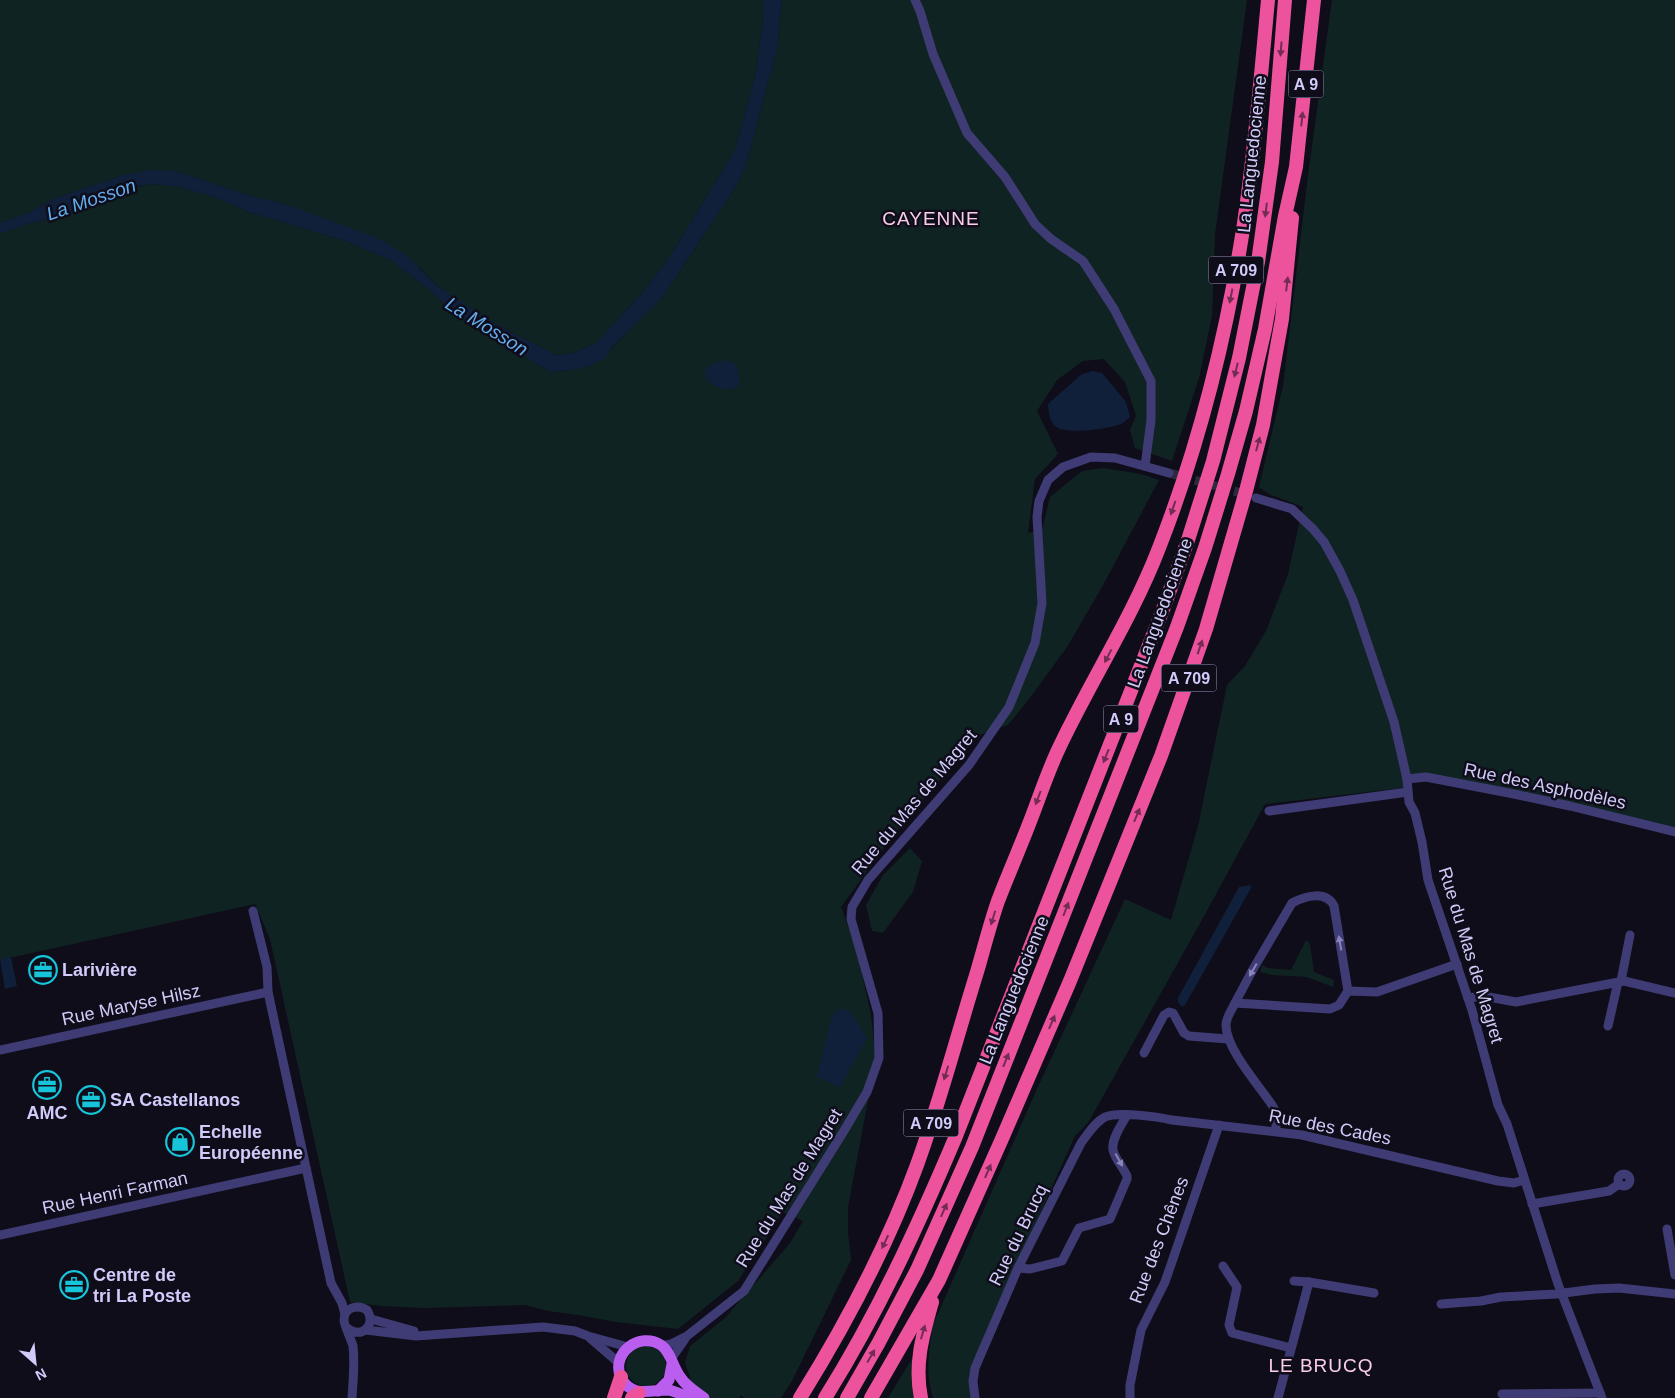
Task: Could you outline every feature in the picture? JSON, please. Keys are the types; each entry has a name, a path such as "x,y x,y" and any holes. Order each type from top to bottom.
{"highway":[{"name":"A 709","path":"800,1398 822,1362 874,1266 899,1210 933,1116 997,905 1060,747 1145,581 1160,546 1189,462 1210,388 1227,315 1239,251 1249,182 1268,0"},
{"name":"La Languedocienne","path":"825,1398 895,1271 949,1152 1166,603 1201,502 1239,358 1258,262 1273,154 1285,0"},
{"name":"La Languedocienne","path":"847,1398 878,1344 916,1270 972,1147 1192,588 1246,411 1265,329 1285,216 1296,167 1314,0"},
{"name":"A 709","path":"872,1398 939,1280 1001,1141 1070,981 1161,756 1206,629 1246,491 1263,425 1274,371 1288,275 1296,167"},
{"path":"922,1398 918,1371 920,1349 939,1280"},
{"path":"795,1398 822,1362"},
{"path":"614,1398 621,1377"}],"main road":[{"path":"690,1398 671,1390 635,1395 621,1377 619,1363 622,1354 628,1347 644,1340 662,1346 682,1380 704,1398"},
{"path":"658,1391 669,1380 672,1362"}],"street":[{"path":"915,0 933,54 967,133 1005,177 1035,224 1051,239 1083,261 1111,304 1151,381 1151,420 1145,466"},
{"name":"Rue du Mas de Magret","path":"662,1346 672,1344 687,1336 744,1291 867,1092 879,1058 878,1013 851,919 852,907 868,880 970,764 1009,707 1035,643 1042,603 1037,518 1039,501 1048,480 1063,467 1091,457 1115,458 1169,473"},
{"name":"Rue du Mas de Magret","path":"1256,498 1292,509 1324,542 1340,571 1363,629 1394,722 1407,779 1408,792 1422,842 1428,880 1458,964 1498,1105 1507,1124 1561,1293 1601,1395"},
{"name":"Rue des Asphodèles","path":"1407,779 1426,777 1506,792 1675,832"},
{"path":"1269,811 1408,792"},
{"path":"1235,1004 1330,1009 1339,1005 1348,991 1334,906 1328,898 1319,895 1292,903 1252,971 1235,1004 1226,1023 1228,1038 1236,1054 1276,1112 1276,1131"},
{"path":"253,911 266,967 268,992 332,1283 342,1303 345,1314 344,1320 350,1334 354,1353 352,1398"},
{"path":"1608,1026 1630,935"},
{"path":"1348,991 1377,992 1458,964"},
{"path":"1468,998 1483,996 1516,1002 1620,982 1675,993"},
{"name":"Rue Maryse Hilsz","path":"0,1050 268,992"},
{"path":"1144,1053 1164,1015 1169,1012 1173,1013 1184,1033 1189,1036 1228,1038"},
{"name":"Rue du Brucq","path":"975,1398 973,1381 975,1368 1018,1268 1081,1144 1094,1126 1106,1116 1127,1116"},
{"path":"1018,1268 1030,1269 1062,1261 1079,1228 1107,1221 1112,1216 1127,1180 1126,1172 1114,1152 1113,1146 1127,1116"},
{"name":"Rue des Cades","path":"1127,1116 1154,1116 1172,1120 1276,1131 1323,1139 1498,1181 1514,1184 1524,1180"},
{"name":"Rue des Chênes","path":"1130,1398 1130,1385 1141,1330 1165,1282 1219,1125"},
{"name":"Rue Henri Farman","path":"0,1235 306,1168"},
{"path":"1532,1204 1609,1191 1619,1184"},
{"path":"1668,1229 1675,1275"},
{"path":"1223,1266 1237,1287 1229,1325 1232,1333 1291,1348"},
{"path":"330,1274 354,1307"},
{"path":"1294,1281 1374,1293"},
{"path":"1278,1398 1309,1282"},
{"path":"1441,1304 1482,1301 1501,1297 1619,1288 1675,1294"},
{"path":"345,1314 354,1307 359,1306 367,1310 371,1319 369,1327 362,1332 354,1353"},
{"path":"371,1319 428,1335"},
{"path":"347,1328 354,1333 416,1336 543,1327 575,1330 588,1336 628,1347"},
{"path":"588,1336 619,1363"},
{"name":"Rue du Mas de Magret","path":"672,1362 687,1336"},
{"path":"1502,1394 1601,1395"}],"green space":[{"path":"0,0 764,0 764,13 756,72 735,150 669,258 644,291 595,344 573,353 556,355 494,323 459,301 437,286 420,268 291,206 247,195 176,171 124,175 55,198 28,213 0,223"},
{"path":"782,0 1247,0 1215,234 1212,316 1199,378 1172,461 1135,448 1130,430 1136,416 1125,382 1104,359 1083,361 1057,380 1037,411 1058,454 1035,479 1028,533 1042,530 1050,497 1082,471 1103,468 1141,474 1159,480 1102,587 1067,647 1035,691 1008,725 974,737 895,833 841,907 860,959 871,1015 876,1058 848,1207 851,1260 792,1381 781,1398 744,1398 741,1395 739,1398 682,1398 690,1377 685,1363 690,1346 725,1318 790,1243 803,1221 783,1212 738,1281 678,1329 616,1322 548,1311 526,1305 425,1308 381,1306 350,1302 270,939 255,904 0,960 0,233 26,224 54,218 96,202 119,190 151,184 175,186 215,197 249,212 346,241 390,260 485,335 504,343 550,372 578,369 591,365 610,350 662,298 735,188 745,168 777,49"},
{"path":"1332,0 1675,0 1675,829 1421,774 1402,788 1265,804 1088,1123 1075,1136 984,1336 971,1373 972,1398 933,1398 928,1371 933,1325 1036,1091 1125,899 1171,920 1198,826 1227,685 1245,666 1266,631 1288,574 1303,507 1269,494 1259,487 1283,386 1308,175"},
{"path":"910,848 922,861 913,892 883,933 872,931 866,905 883,875"},
{"path":"1306,940 1310,944 1314,972 1334,980 1333,987 1307,977 1273,975 1260,972 1262,965 1268,968 1291,970"},
{"path":"646,1346 660,1352 666,1366 660,1380 646,1386 632,1380 626,1366 632,1352"},
{"path":"913,1357 917,1398 888,1398"}],"water":[{"name":"La Mosson","path":"764,0 782,0 777,49 745,168 735,188 662,298 611,348 603,359 578,369 550,372 504,343 485,335 390,260 346,241 249,212 215,197 175,186 151,184 119,189 96,202 54,218 26,224 0,233 0,223 28,213 55,198 124,175 150,170 176,171 247,195 291,206 377,238 405,254 437,286 494,323 556,355 573,353 595,344 644,291 669,258 735,150 756,72"},
{"path":"732,362 737,368 739,383 736,387 730,389 716,386 706,377 705,371 714,363"},
{"path":"1093,371 1102,373 1126,402 1130,417 1121,424 1099,429 1071,431 1058,428 1051,421 1048,404 1082,374"},
{"path":"1251,885 1185,1005 1182,1007 1178,1002 1178,998 1239,887"},
{"path":"11,957 17,986 5,989 0,959"},
{"path":"837,1010 849,1010 867,1038 840,1087 817,1077 832,1016"}],"tunnel":[{"path":"1169,473 1248,495"}],"place":[{"name":"Larivière","path":"43,970"},
{"name":"AMC","path":"47,1085"},
{"name":"SA Castellanos","path":"91,1100"},
{"name":"Echelle Européenne","path":"180,1142"},
{"name":"Centre de tri La Poste","path":"74,1285"}],"district":[{"name":"CAYENNE","path":"931,218"},
{"name":"LE BRUCQ","path":"1321,1365"}]}
